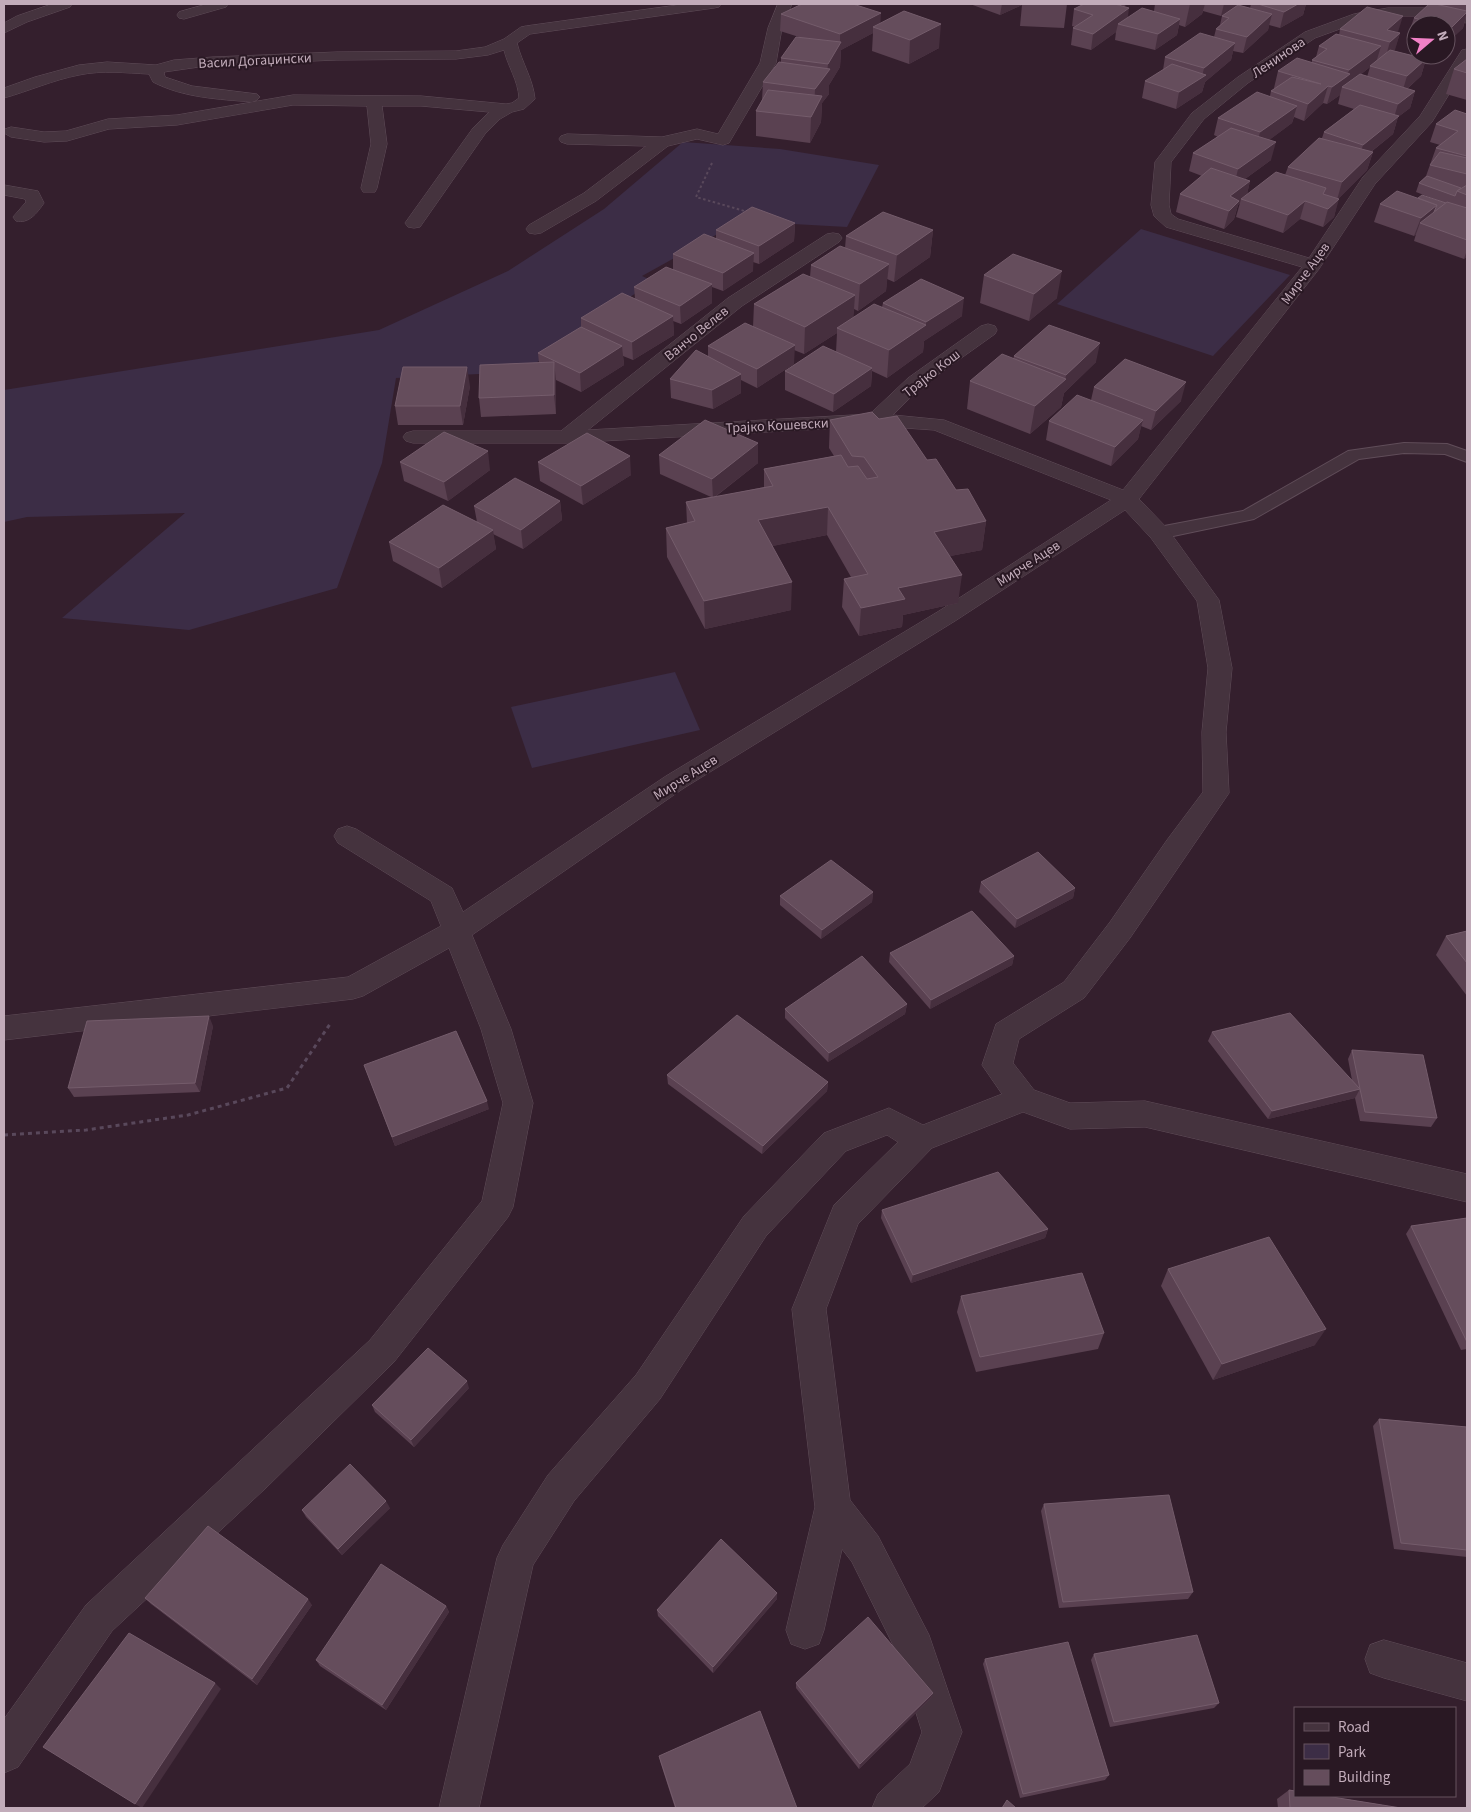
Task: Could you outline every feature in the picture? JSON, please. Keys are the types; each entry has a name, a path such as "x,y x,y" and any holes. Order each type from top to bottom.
{"street":[{"path":"4,29 22,19 64,4"},
{"path":"184,15 221,4"},
{"name":"Васил Догаџински","path":"4,92 79,70 107,67 156,70 174,64 213,61 456,54 488,51 509,42 526,30 714,4"},
{"path":"567,139 662,142 696,134 723,140 768,63 775,28 785,4"},
{"name":"Ленинова","path":"1313,265 1172,222 1163,216 1160,205 1163,162 1198,116 1243,80 1310,35 1359,17 1388,12 1425,12 1467,19"},
{"path":"414,223 479,132 494,116 506,109 518,106 527,99 526,85 514,62 509,42"},
{"name":"Мирче Ацев","path":"353,988 456,930 675,782 947,616 1127,498 1313,265 1369,181 1434,121 1467,53"},
{"path":"156,70 158,79 179,88 201,92 293,100 421,101 506,109"},
{"path":"11,132 44,137 67,136 108,124 178,120 293,100"},
{"path":"369,188 379,144 374,102"},
{"path":"535,229 590,197 662,142"},
{"path":"4,190 32,195 35,203 22,217"},
{"name":"Ванчо Велев","path":"566,437 735,302 833,238"},
{"name":"Трајко Кош","path":"876,420 915,382 988,330"},
{"name":"Трајко Кошевски","path":"413,437 566,437 876,420 937,424 1127,498"},
{"path":"1127,498 1158,533 1208,600 1220,668 1214,732 1216,793 1176,847 1120,930 1074,990 1006,1032 996,1065 1023,1099 1070,1116 1145,1114 1467,1188"},
{"path":"4,1753 99,1618 254,1474 382,1351 497,1207 518,1103 496,1029 456,930 442,896 347,836"},
{"path":"4,1028 353,988"},
{"path":"805,1630 833,1507 809,1309 845,1215 921,1139 1023,1099"},
{"path":"459,1808 516,1558 561,1488 648,1387 755,1226 835,1142 889,1121 921,1139"},
{"path":"833,1507 865,1549 915,1650 942,1732 925,1778 892,1808"},
{"path":"1384,1659 1467,1682"}],"lane":[{"path":"1158,533 1248,516 1354,455 1404,448 1447,449 1467,457"}],"path":[{"path":"723,140 696,197 751,213"},
{"path":"4,1135 86,1130 188,1115 287,1088 353,988"}],"green space":[{"path":"683,142 780,149 879,165 847,227 741,221 642,276 653,281 523,372 396,378 382,463 337,588 189,630 62,618 185,513 27,517 4,522 4,390 379,330 508,271 604,209"},
{"path":"1141,229 1290,275 1213,356 1057,304"},
{"path":"675,672 700,730 532,768 511,707"}],"building":[{"path":"802,4 853,4 881,13 840,34 781,14"},
{"path":"1084,4 1115,4 1129,8 1093,34 1073,28 1093,15 1074,9"},
{"path":"1258,4 1298,4 1284,12"},
{"path":"1429,4 1467,11 1456,23 1456,15 1417,15"},
{"path":"1238,5 1272,14 1247,37 1216,29 1229,18 1222,16"},
{"path":"1367,7 1403,16 1387,30 1400,33 1390,42 1340,29"},
{"path":"1142,8 1180,19 1158,34 1118,24"},
{"path":"904,11 941,24 910,40 873,27"},
{"path":"1200,33 1235,43 1204,68 1165,57"},
{"path":"1336,34 1381,46 1349,70 1312,60 1327,49 1319,46"},
{"path":"796,37 841,42 828,64 781,58"},
{"path":"1390,50 1406,54 1406,65 1419,65 1407,76 1370,66"},
{"path":"1297,58 1350,74 1332,87 1328,86 1308,104 1271,91 1292,77 1321,84 1278,71"},
{"path":"1467,59 1467,73 1454,69"},
{"path":"779,62 830,69 815,89 763,82"},
{"path":"1172,64 1206,75 1179,92 1145,81"},
{"path":"1360,74 1415,91 1398,104 1342,87"},
{"path":"768,90 822,96 811,117 756,111"},
{"path":"1257,92 1297,106 1260,132 1218,118"},
{"path":"1360,105 1399,116 1363,145 1324,132"},
{"path":"1455,110 1467,114 1467,156 1436,148 1458,131 1436,124"},
{"path":"1231,128 1276,142 1238,169 1193,153"},
{"path":"1319,138 1373,152 1342,182 1288,167"},
{"path":"1440,152 1467,158 1467,174 1430,165"},
{"path":"1211,168 1250,181 1230,196 1239,201 1229,211 1180,194"},
{"path":"1276,172 1326,188 1323,194 1339,199 1328,209 1305,201 1288,215 1241,199"},
{"path":"1427,176 1461,188 1455,196 1419,183"},
{"path":"1467,185 1467,195 1457,191"},
{"path":"1397,191 1437,205 1421,218 1380,204"},
{"path":"1422,195 1446,203 1434,212 1437,205 1418,198"},
{"path":"1447,202 1467,208 1467,240 1420,223"},
{"path":"752,207 795,223 759,246 716,230"},
{"path":"883,212 933,230 897,255 846,236"},
{"path":"704,234 754,253 723,273 673,254"},
{"path":"840,246 889,264 860,284 811,265"},
{"path":"1013,254 1062,271 1034,294 984,275"},
{"path":"666,267 712,284 680,306 634,287"},
{"path":"803,274 855,295 805,327 754,304"},
{"path":"921,279 964,298 926,322 883,303"},
{"path":"622,293 673,316 632,342 581,318"},
{"path":"874,304 926,325 889,350 837,328"},
{"path":"745,323 795,345 757,369 708,346"},
{"path":"1049,325 1100,343 1066,375 1014,356"},
{"path":"581,327 622,346 580,373 538,353"},
{"path":"823,346 872,368 834,394 785,371"},
{"path":"696,350 741,374 712,390 670,379"},
{"path":"1002,354 1066,379 1035,406 970,381"},
{"path":"1125,359 1186,382 1156,411 1094,387"},
{"path":"554,362 554,395 479,398 480,365"},
{"path":"403,367 467,367 460,406 395,406"},
{"path":"1077,395 1143,420 1115,447 1049,421"},
{"path":"872,412 879,419 897,416 927,460 936,459 956,490 968,489 986,521 934,532 962,575 898,588 905,599 861,608 844,579 868,574 828,507 758,520 792,582 704,601 666,528 695,521 686,502 773,486 764,469 841,455 848,467 858,466 867,479 878,477 864,457 852,456 830,420"},
{"path":"705,420 758,443 712,479 659,455"},
{"path":"444,432 488,451 444,482 400,462"},
{"path":"587,433 630,456 581,486 538,462"},
{"path":"515,478 560,501 521,530 474,506"},
{"path":"443,505 493,530 439,568 389,542"},
{"path":"1038,852 1075,888 1017,919 981,882"},
{"path":"831,860 873,892 822,930 780,896"},
{"path":"972,911 1014,956 931,1000 890,953"},
{"path":"1467,931 1467,963 1446,936"},
{"path":"862,956 907,1004 829,1053 785,1009"},
{"path":"1290,1013 1360,1089 1272,1111 1212,1032"},
{"path":"737,1015 828,1082 763,1146 667,1075"},
{"path":"209,1016 195,1083 68,1088 87,1021"},
{"path":"456,1031 487,1101 392,1137 364,1065"},
{"path":"1352,1050 1423,1055 1437,1118 1365,1112"},
{"path":"998,1172 1048,1229 913,1275 882,1210"},
{"path":"1467,1218 1467,1342 1411,1226"},
{"path":"1269,1237 1326,1329 1222,1364 1168,1269"},
{"path":"1082,1273 1104,1333 980,1357 961,1296"},
{"path":"428,1348 467,1381 411,1440 372,1405"},
{"path":"1379,1419 1467,1427 1467,1550 1401,1543"},
{"path":"350,1464 386,1501 338,1549 302,1510"},
{"path":"1169,1495 1193,1592 1063,1602 1044,1504"},
{"path":"208,1526 308,1599 252,1679 145,1598"},
{"path":"721,1539 777,1593 713,1667 657,1610"},
{"path":"381,1564 446,1606 382,1705 316,1660"},
{"path":"868,1617 933,1693 860,1764 796,1683"},
{"path":"129,1633 215,1683 135,1804 43,1747"},
{"path":"1197,1635 1219,1703 1114,1722 1094,1654"},
{"path":"1068,1642 1109,1775 1023,1794 985,1659"},
{"path":"760,1711 797,1808 676,1808 659,1756"},
{"path":"1289,1790 1294,1791 1294,1797 1332,1797 1401,1808 1290,1808"},
{"path":"1007,1800 1016,1808 1002,1808"}]}
